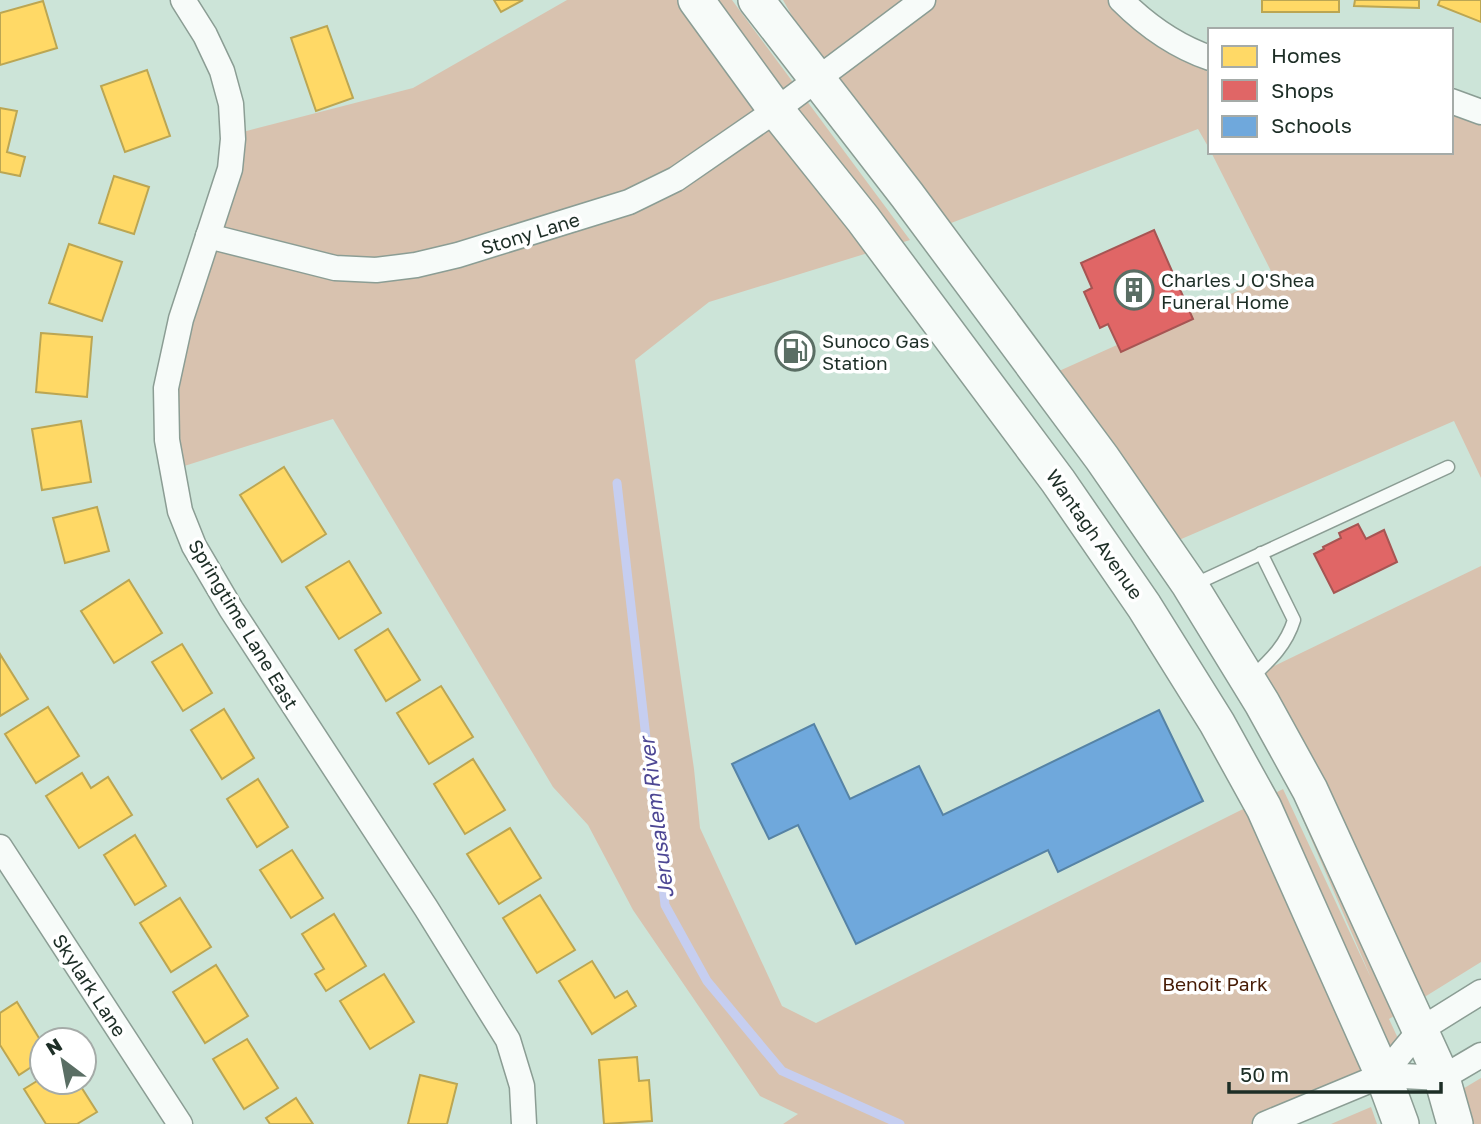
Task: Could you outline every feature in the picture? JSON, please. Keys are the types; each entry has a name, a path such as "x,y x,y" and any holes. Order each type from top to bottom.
{"main road":[{"name":"Wantagh Avenue","path":"696,0 776,110 863,219 1058,481 1144,606 1217,723 1264,808 1383,1075 1401,1124"},
{"path":"756,0 1102,458 1190,586 1310,790 1442,1078 1455,1124"}],"street":[{"name":"Springtime Lane East","path":"183,0 205,35 222,71 231,104 233,139 230,169 181,319 166,388 166,440 180,511 194,546 231,609 426,908 508,1040 522,1086 524,1124"},
{"name":"Stony Lane","path":"208,236 335,268 376,270 416,265 458,255 629,202 676,179 776,110 923,0"},
{"path":"1121,0 1143,22 1186,50 1208,57"},
{"path":"1453,102 1481,112"},
{"name":"Skylark Lane","path":"0,847 180,1124"},
{"path":"1383,1075 1420,1030 1481,992"},
{"path":"1265,1124 1383,1075 1442,1078 1481,1055"}],"lane":[{"path":"1190,586 1448,467"},
{"path":"1248,681 1277,653 1289,636 1294,621 1261,553"}],"green space":[{"name":"Benoit Park","path":"567,0 732,0 910,240 709,302 635,360 694,769 700,828 782,1006 816,1023 1283,789 1372,980 1243,681 1481,566 1481,962 1389,1019 1408,1060 1256,1124 783,1124 798,1114 760,1096 633,910 588,825 553,787 333,419 178,468 172,393 239,133 413,88"},
{"path":"783,0 1114,0 1208,62 1208,146 1198,129 917,236"},
{"path":"1453,106 1481,117 1481,478 1454,421 1149,553 1030,384 1273,275 1212,154 1453,154"},
{"path":"1481,1078 1481,1124 1471,1124 1461,1090"},
{"path":"1371,1107 1377,1124 1331,1124"}],"building: Homes":[{"path":"494,0 523,0 501,12"},
{"path":"1262,0 1339,0 1339,12 1262,12"},
{"path":"1355,0 1419,0 1419,8 1354,6"},
{"path":"1440,0 1481,0 1481,22 1438,5"},
{"path":"43,1 57,48 0,65 0,13"},
{"path":"327,26 353,98 316,111 291,38"},
{"path":"147,70 170,136 125,152 101,86"},
{"path":"0,108 17,111 7,152 25,157 20,176 0,172"},
{"path":"114,176 149,187 134,234 99,223"},
{"path":"69,244 122,262 102,321 49,303"},
{"path":"41,333 92,337 87,397 36,392"},
{"path":"81,421 91,482 42,490 32,429"},
{"path":"284,467 326,534 282,562 240,495"},
{"path":"97,507 109,551 65,563 53,518"},
{"path":"349,561 381,613 339,639 306,587"},
{"path":"129,580 162,633 114,663 81,611"},
{"path":"388,629 420,680 386,701 355,650"},
{"path":"182,644 212,693 183,711 152,662"},
{"path":"0,654 28,699 0,716"},
{"path":"441,686 473,737 429,764 397,713"},
{"path":"48,707 79,756 36,783 5,734"},
{"path":"224,709 254,758 222,779 191,730"},
{"path":"473,759 505,810 465,834 434,784"},
{"path":"82,773 91,788 108,777 132,815 79,848 46,796"},
{"path":"258,779 288,827 257,847 227,799"},
{"path":"510,828 541,878 499,904 467,854"},
{"path":"135,835 166,886 135,905 104,855"},
{"path":"292,850 323,898 291,918 260,870"},
{"path":"540,895 575,950 537,973 503,918"},
{"path":"180,898 211,947 171,972 140,923"},
{"path":"334,914 366,966 326,991 315,974 324,969 302,934"},
{"path":"592,961 615,998 627,991 636,1006 592,1034 559,981"},
{"path":"216,965 248,1016 205,1043 173,992"},
{"path":"384,974 414,1022 370,1049 340,1001"},
{"path":"17,1002 32,1026 28,1026 28,1069 19,1075 0,1045 0,1013"},
{"path":"247,1039 278,1088 244,1109 213,1059"},
{"path":"637,1057 639,1081 649,1080 652,1121 604,1124 599,1060"},
{"path":"420,1075 457,1084 447,1124 408,1124"},
{"path":"28,1096 87,1096 97,1112 77,1124 46,1124"},
{"path":"296,1098 313,1124 270,1124 266,1118"}],"building: Shops":[{"name":"Charles J O'Shea Funeral Home","path":"1154,230 1193,319 1121,352 1108,324 1100,328 1084,292 1092,288 1081,263"},
{"path":"1358,524 1366,539 1384,530 1397,562 1334,593 1314,554 1341,538 1339,533"}],"building: Schools":[{"path":"1159,710 1203,801 1058,872 1048,850 856,944 798,825 769,839 732,764 814,724 850,799 919,766 943,815"}],"waterway":[{"name":"Jerusalem River","path":"617,483 665,905 707,981 782,1071 900,1124"}],"place":[{"name":"Charles J O'Shea Funeral Home","path":"1134,290"},
{"name":"Sunoco Gas Station","path":"795,351"}]}
